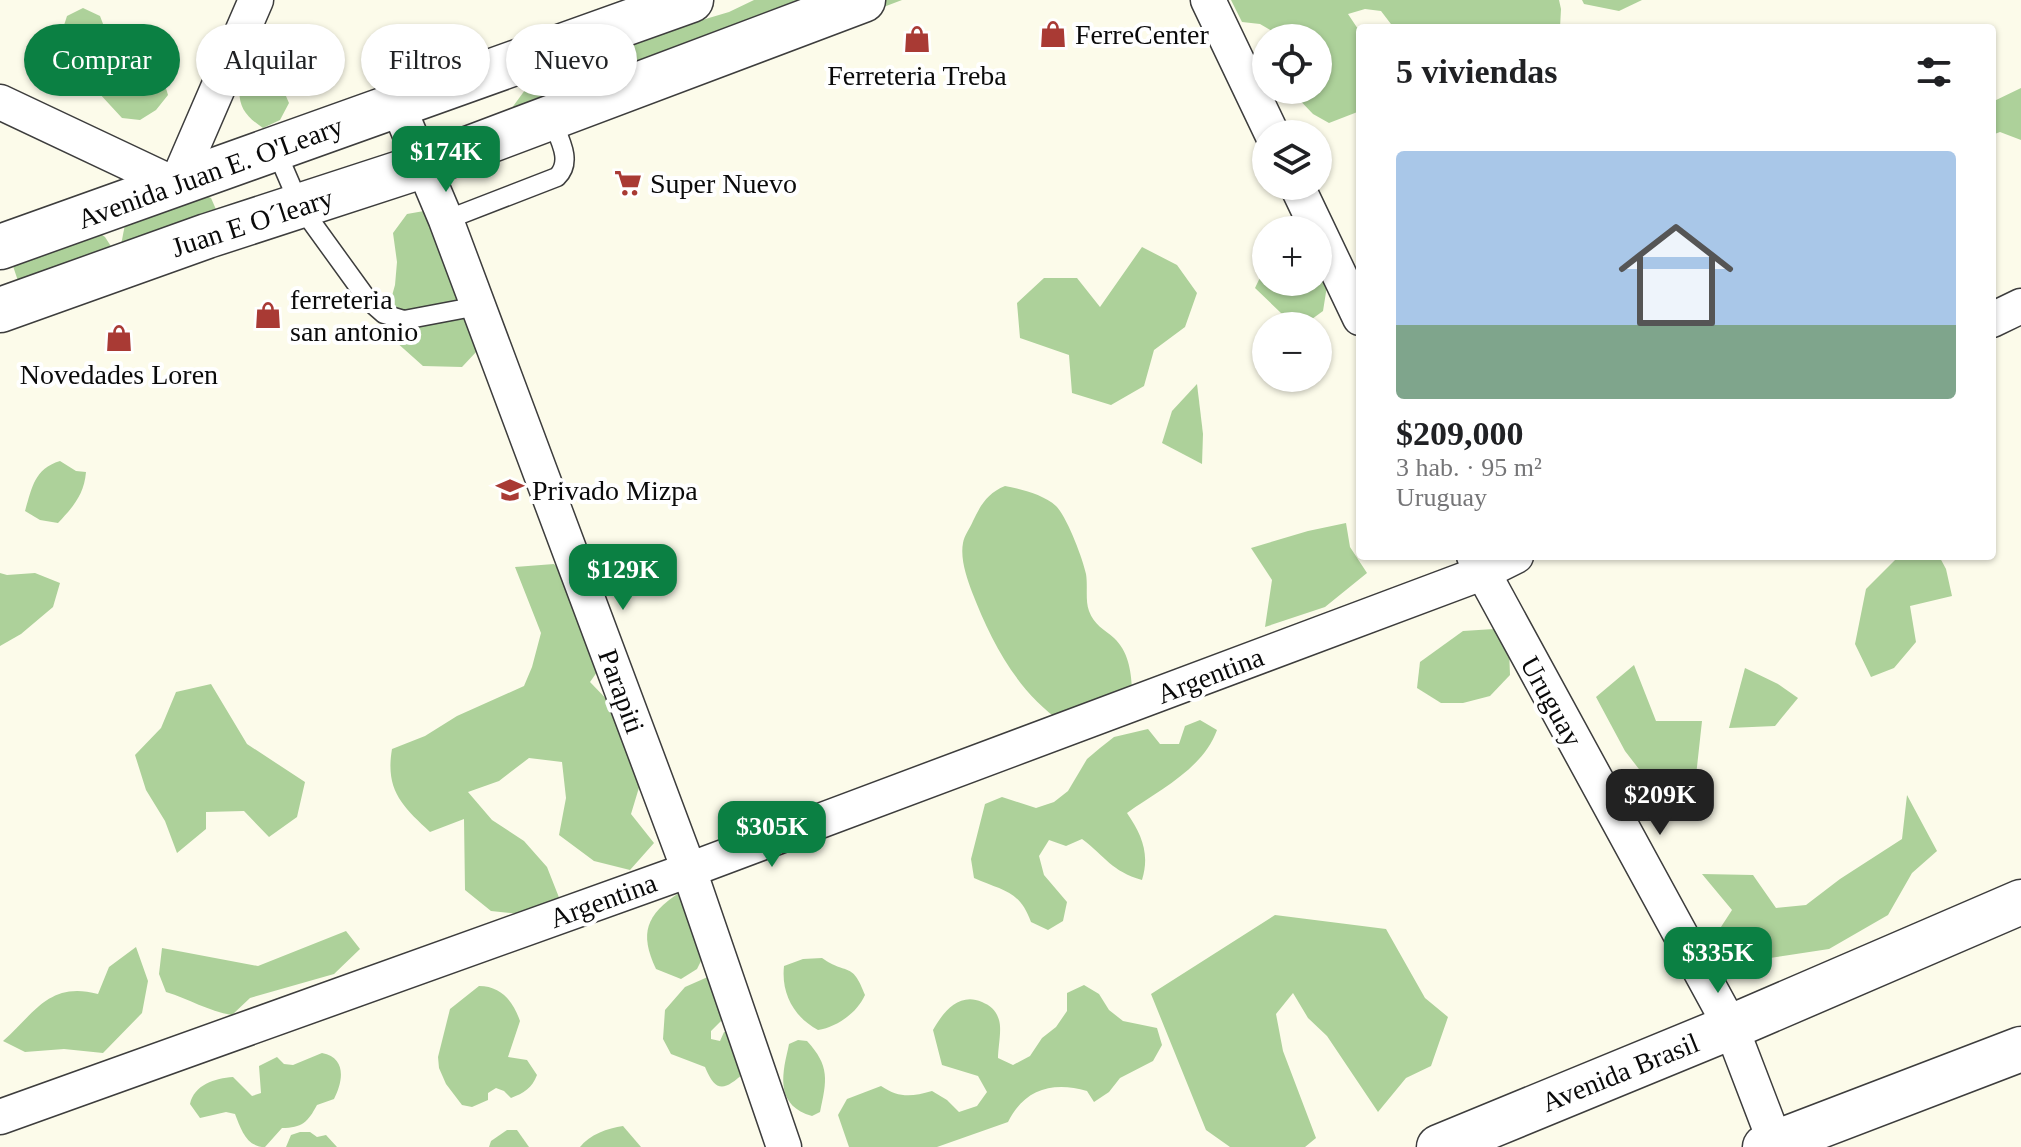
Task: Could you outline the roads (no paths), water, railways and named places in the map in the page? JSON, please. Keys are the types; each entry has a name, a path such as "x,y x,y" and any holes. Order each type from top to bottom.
{"street":[{"path":"0,102 176,185 256,0"},
{"name":"Avenida Juan E. O'Leary","path":"0,247 691,0"},
{"name":"Juan E O´leary","path":"0,310 207,236 425,165 863,0"},
{"path":"1208,0 1265,120"},
{"name":"Parapiti","path":"397,104 446,220 689,870 784,1147"},
{"path":"1304,200 1356,310"},
{"path":"1996,318 2021,306"},
{"name":"Argentina","path":"0,1117 689,870 1478,564"},
{"name":"Uruguay","path":"1478,564 1731,1027 1773,1145"},
{"name":"Avenida Brasil","path":"1439,1147 1731,1027 2021,902"},
{"path":"1773,1145 2021,1049"}],"lane":[{"path":"446,220 557,177 564,171 566,160 551,118"},
{"path":"275,148 300,206 368,300 384,314 404,320 478,306"}],"place":[{"name":"FerreCenter","path":"1053,34"},
{"name":"Ferreteria Treba","path":"917,39"},
{"name":"Super Nuevo","path":"628,183"},
{"name":"ferreteria san antonio","path":"268,315"},
{"name":"Novedades Loren","path":"119,338"},
{"name":"Privado Mizpa","path":"510,490"}]}
